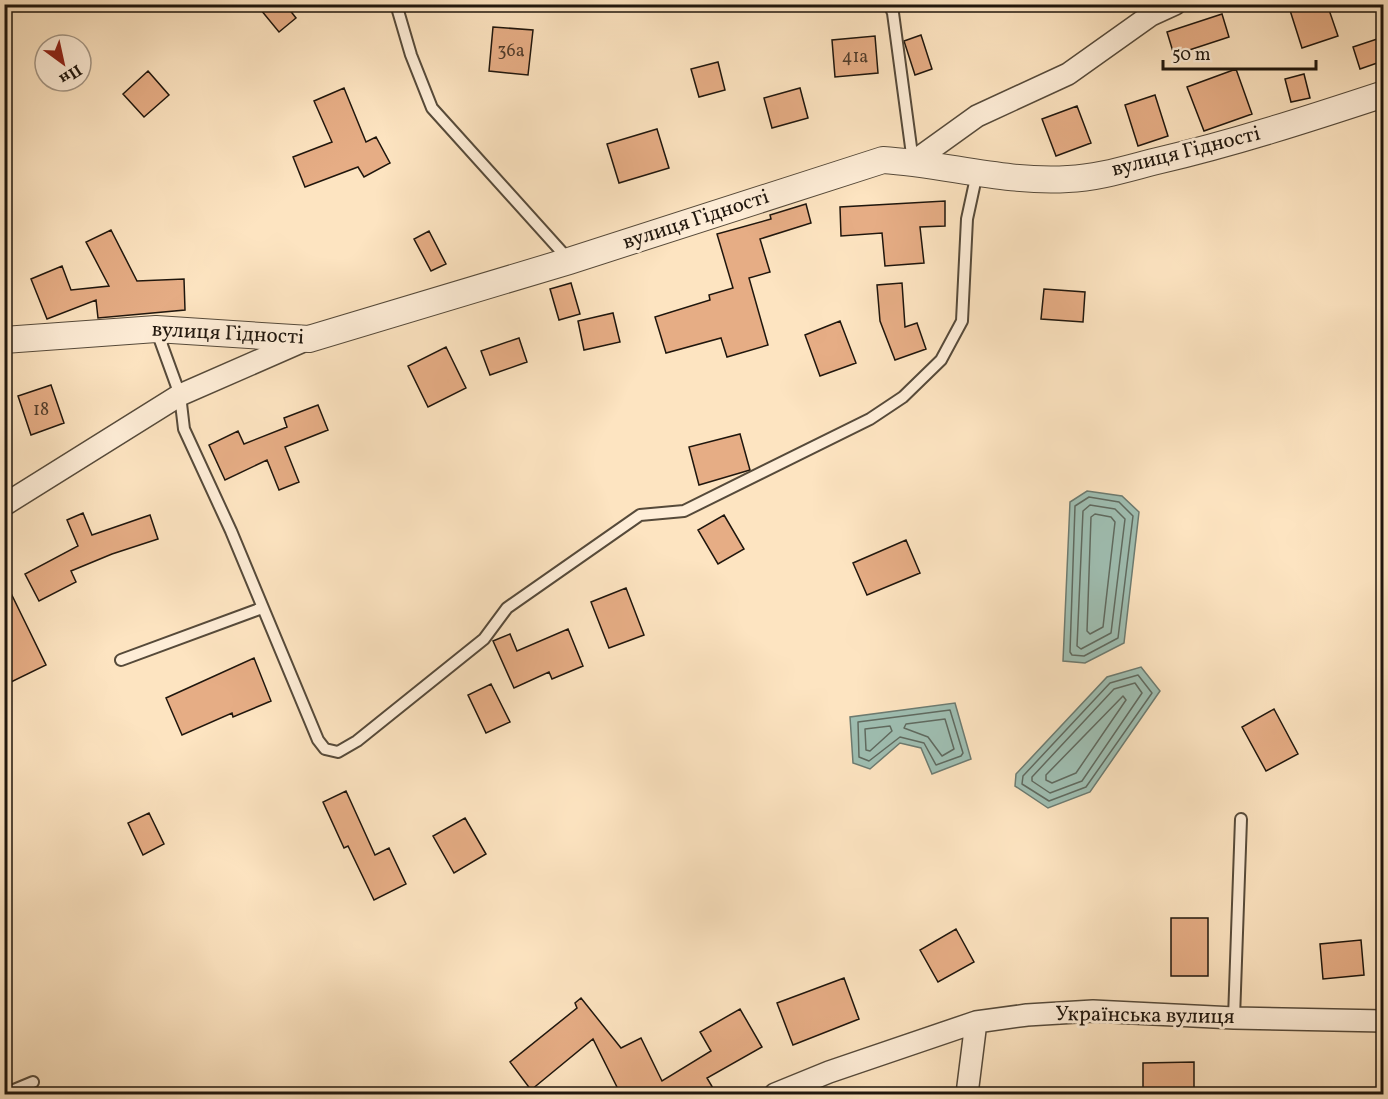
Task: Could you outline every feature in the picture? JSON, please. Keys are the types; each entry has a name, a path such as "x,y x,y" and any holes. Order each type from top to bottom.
{"street":[{"path":"913,162 977,116 1068,74 1147,10 1175,4"},
{"name":"вулиця Гідності","path":"4,340 156,329 309,339 569,261 884,160 913,162 977,173 1068,179 1122,170 1238,142 1383,94"},
{"path":"4,505 180,395 309,339"},
{"name":"Українська вулиця","path":"775,1095 829,1072 976,1022 1093,1011 1234,1018 1383,1021"},
{"path":"967,1095 976,1022"}],"lane":[{"path":"396,4 411,55 432,108 569,261"},
{"path":"889,4 893,13 913,162"},
{"path":"156,329 180,395 184,429 318,740 325,749 338,752 357,741 484,639 507,608 640,515 684,511 870,419 903,397 941,360 962,321 967,219 977,173"},
{"path":"121,660 262,608"},
{"path":"1234,1018 1241,819"},
{"path":"4,1095 33,1082"}],"water":[{"path":"1087,491 1122,496 1139,512 1124,643 1085,663 1063,661 1070,502"},
{"path":"1141,667 1160,691 1090,792 1048,808 1015,786 1016,774 1107,677"},
{"path":"955,703 971,759 932,774 921,748 900,743 870,769 853,763 850,717"}],"building":[{"path":"256,4 285,4 296,18 279,32"},
{"path":"1288,4 1327,4 1338,36 1302,48"},
{"path":"1222,14 1229,37 1174,55 1167,32"},
{"path":"493,27 533,30 528,75 489,71"},
{"path":"921,35 932,69 915,75 904,41"},
{"path":"875,36 878,73 835,77 832,40"},
{"path":"1383,37 1383,61 1360,69 1353,47"},
{"path":"718,62 725,90 699,97 691,69"},
{"path":"1236,69 1252,114 1204,131 1187,87"},
{"path":"148,71 169,95 144,117 123,94"},
{"path":"1304,74 1310,98 1291,102 1285,79"},
{"path":"344,88 366,142 376,137 390,163 364,177 358,167 305,187 293,157 332,142 314,101"},
{"path":"800,88 808,118 772,128 764,98"},
{"path":"1155,95 1168,136 1138,146 1125,105"},
{"path":"1077,106 1091,143 1056,156 1042,119"},
{"path":"657,129 669,168 619,183 607,144"},
{"path":"945,201 945,226 920,227 924,263 885,266 882,233 841,236 840,207"},
{"path":"806,204 811,223 760,239 770,272 749,278 768,345 727,357 721,338 666,353 655,317 710,300 709,295 733,288 717,234 771,219 770,215"},
{"path":"111,230 137,281 184,279 185,310 98,318 96,300 47,319 31,279 62,266 71,290 109,286 86,242"},
{"path":"429,231 446,264 431,271 414,239"},
{"path":"571,283 580,314 559,320 550,289"},
{"path":"902,283 905,327 917,323 926,349 895,360 880,321 877,285"},
{"path":"1044,289 1085,292 1083,322 1041,319"},
{"path":"613,313 620,342 584,350 578,321"},
{"path":"840,321 856,363 820,376 805,335"},
{"path":"519,338 527,362 490,375 481,351"},
{"path":"446,347 466,388 428,407 408,366"},
{"path":"51,385 64,423 31,435 18,396"},
{"path":"318,405 328,430 285,447 299,482 279,490 267,460 225,480 209,445 238,431 244,444 287,427 284,418"},
{"path":"740,434 750,470 699,485 689,447"},
{"path":"83,513 92,535 150,515 158,539 112,554 71,571 76,582 39,601 25,574 78,546 67,520"},
{"path":"724,515 744,549 718,564 698,530"},
{"path":"906,540 920,573 867,595 853,563"},
{"path":"4,579 46,665 9,683 4,674"},
{"path":"626,588 644,635 609,648 591,602"},
{"path":"568,629 583,666 552,679 549,672 514,688 493,641 510,634 517,651"},
{"path":"254,658 271,701 233,717 232,713 182,735 166,698"},
{"path":"491,684 510,722 486,733 468,695"},
{"path":"1274,709 1298,754 1266,771 1242,727"},
{"path":"346,791 375,855 389,848 406,884 374,900 348,846 344,848 323,802"},
{"path":"149,813 164,844 143,855 128,823"},
{"path":"465,818 486,854 454,873 433,836"},
{"path":"1171,918 1208,918 1208,976 1171,976"},
{"path":"956,929 974,962 938,982 920,950"},
{"path":"1361,940 1364,975 1323,979 1320,944"},
{"path":"844,978 859,1019 793,1045 777,1003"},
{"path":"581,998 621,1048 641,1038 662,1081 711,1051 700,1032 740,1009 762,1047 707,1078 717,1095 621,1095 593,1039 531,1090 510,1062 577,1008 575,1003"},
{"path":"1194,1062 1194,1091 1143,1092 1143,1063"}]}
